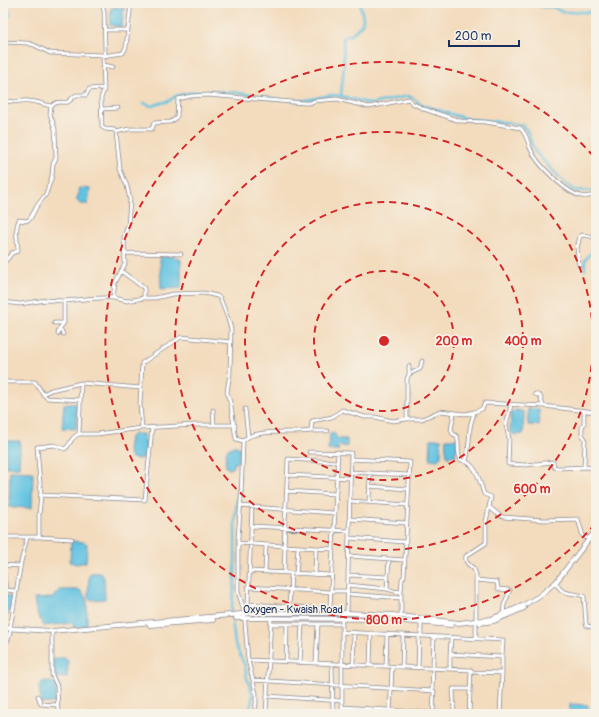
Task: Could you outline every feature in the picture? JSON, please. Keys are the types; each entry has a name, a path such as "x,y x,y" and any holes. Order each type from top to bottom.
{"main road":[{"name":"Oxygen - Kwaish Road","path":"476,623 491,619 531,601 557,583 596,530"},
{"name":"Oxygen - Kwaish Road","path":"3,630 52,632 245,616 253,614 306,614 476,623 494,621 527,606 541,597 568,571 596,534"},
{"name":"Oxygen - Kwaish Road","path":"52,632 245,616 271,618 342,616 347,613 401,616 421,620"}],"street":[{"path":"102,3 104,11 104,65 102,88 104,90 101,103 102,127 105,129 114,130 116,132 129,129 152,130 154,123 174,120 176,116 178,99 191,96 208,95 304,104 310,103 314,100 337,98 369,106 409,99 412,103 424,109 460,121 486,122 520,128 527,135 531,150 535,157 554,178 569,190 580,196 584,197 596,195"},
{"path":"3,42 27,43 50,53 103,56 123,53 126,48 131,3"},
{"path":"104,30 128,30"},
{"path":"104,65 113,67"},
{"path":"3,100 10,102 30,101 51,106 60,101 68,102 76,95 86,95 89,89 102,88"},
{"path":"3,264 12,253 18,252 17,222 19,220 26,221 30,219 36,206 46,194 52,176 56,151 55,129 50,114 51,106"},
{"path":"102,109 118,108"},
{"path":"113,298 115,283 125,264 124,237 128,225 130,200 127,186 120,169 116,132"},
{"path":"579,265 577,248 580,236 596,237"},
{"path":"125,253 181,254"},
{"path":"121,271 144,288 144,298"},
{"path":"3,302 20,304 46,300 64,301 101,297 127,301 155,298 173,294 204,294 217,296 220,298 231,329 230,373 226,392 231,406 236,439 243,441"},
{"path":"58,334 59,329 64,323 64,301"},
{"path":"54,323 64,323"},
{"path":"59,329 63,334"},
{"path":"142,428 140,388 142,363 181,337 231,342"},
{"path":"409,374 420,369 422,361"},
{"path":"407,419 407,378 409,374 409,366"},
{"path":"3,382 35,382 42,394 47,398 80,400"},
{"path":"42,394 51,390 81,383 140,388"},
{"path":"79,434 81,383"},
{"path":"535,394 540,396 543,406"},
{"path":"311,431 312,421 332,417 342,410 365,417 375,417 393,421 422,419 440,412 466,414 482,409 485,403 543,406 584,412 596,412"},
{"path":"511,405 506,425 509,439 508,464 526,465 553,462 554,467 557,468 596,467"},
{"path":"213,410 214,425"},
{"path":"245,410 248,437"},
{"path":"466,461 471,421 474,412"},
{"path":"584,412 584,424 582,427 582,434 585,439 584,467"},
{"path":"454,413 451,430 453,434 459,438 458,452 460,460 470,463 477,474 484,494 491,497 486,522 486,543 466,556 465,559 474,569 476,580 476,639"},
{"path":"39,537 41,496 37,447 54,445 65,449 74,436 79,434 97,434 142,428 195,425 235,425"},
{"path":"40,495 145,500 152,428"},
{"path":"243,441 248,437 263,433 311,431 328,432"},
{"path":"243,441 242,487 238,543 238,592 245,616 248,660 257,698 254,714"},
{"path":"596,445 596,485"},
{"path":"309,452 351,453 347,613"},
{"path":"252,507 248,604 329,609 338,452"},
{"path":"284,573 288,459 337,462"},
{"path":"351,459 410,462 401,592 401,616"},
{"path":"350,472 409,475"},
{"path":"369,502 370,473"},
{"path":"287,475 350,478"},
{"path":"370,486 408,489"},
{"path":"287,491 335,494"},
{"path":"350,501 408,505"},
{"path":"240,506 334,513"},
{"path":"489,507 502,517 544,520 578,519 584,536 589,539"},
{"path":"350,519 406,523"},
{"path":"251,526 349,530"},
{"path":"3,537 72,539"},
{"path":"3,646 9,638 20,566 27,538"},
{"path":"349,538 405,542"},
{"path":"238,543 250,545 333,549"},
{"path":"265,572 266,546"},
{"path":"296,574 298,547"},
{"path":"315,575 316,548"},
{"path":"349,556 404,560"},
{"path":"387,589 389,558"},
{"path":"16,591 4,590 3,565 20,566"},
{"path":"249,571 331,575"},
{"path":"289,607 291,574"},
{"path":"349,575 388,577"},
{"path":"476,580 496,582 498,588 510,590 503,614"},
{"path":"557,583 558,587 565,592 584,596 586,624 588,626 596,626"},
{"path":"348,585 401,592"},
{"path":"248,587 330,591 400,598"},
{"path":"289,607 306,614"},
{"path":"342,616 342,714"},
{"path":"271,618 266,713 319,714"},
{"path":"418,668 421,620"},
{"path":"271,624 342,624"},
{"path":"286,624 286,662"},
{"path":"300,663 302,624"},
{"path":"316,663 318,624"},
{"path":"52,632 52,675 57,686 58,714"},
{"path":"342,632 503,640 500,714"},
{"path":"353,665 354,632"},
{"path":"370,666 371,633"},
{"path":"386,666 387,634"},
{"path":"402,667 403,635"},
{"path":"433,713 434,691 432,691 434,637"},
{"path":"450,669 451,638"},
{"path":"450,654 502,657"},
{"path":"248,660 434,668 502,673"},
{"path":"332,664 332,714"},
{"path":"390,714 392,666"},
{"path":"469,714 471,670"},
{"path":"253,680 432,691"},
{"path":"454,714 454,689 470,689"},
{"path":"38,696 41,704 58,705"},
{"path":"267,696 342,701"},
{"path":"342,707 472,714"}],"water":[{"path":"111,8 124,8 121,27 110,25"},
{"path":"78,189 90,189 88,204 80,204 77,201 79,194"},
{"path":"170,255 181,260 181,288 161,289 160,258"},
{"path":"64,404 77,404 76,429 62,428"},
{"path":"528,409 539,409 539,425 528,425"},
{"path":"517,410 524,412 523,434 516,435 510,433 511,412"},
{"path":"333,433 337,439 347,439 347,446 343,447 338,445 339,450 328,450 330,434"},
{"path":"135,434 143,434 145,440 146,449 143,458 131,458 128,451 130,437"},
{"path":"431,439 441,439 441,456 438,460 430,459"},
{"path":"446,439 457,439 457,450 455,451 456,456 452,455 448,458"},
{"path":"6,441 20,441 19,467 6,467"},
{"path":"233,446 240,448 238,462 234,463 234,467 229,469 226,467 226,454 227,450"},
{"path":"10,471 33,472 32,508 9,507"},
{"path":"71,542 84,542 87,544 86,562 76,564 70,562"},
{"path":"91,573 102,574 104,578 105,599 91,600 88,597 89,575"},
{"path":"60,590 80,590 87,599 87,626 74,628 73,623 43,626 36,611 34,599 53,598"},
{"path":"3,595 12,599 8,615 4,619 3,618"},
{"path":"57,658 65,658 68,661 67,678 55,677 53,673 53,660"},
{"path":"46,681 55,683 56,694 54,703 41,703 39,687 42,682"},
{"path":"570,704 588,705 588,714 570,714"}],"waterway":[{"path":"3,3 11,11 11,16 3,19"},
{"path":"341,96 344,66 343,38 351,35 362,24 363,18 360,3"},
{"path":"487,3 497,3"},
{"path":"532,3 543,7 553,7 562,12 596,12"},
{"path":"144,103 152,106 169,101 174,97 185,93 213,91 242,93 281,100"},
{"path":"290,100 302,101 331,95 341,96 371,104 408,96 422,105 467,119 521,125 526,129 533,148 537,154 566,184 575,190 596,191"},
{"path":"585,270 585,260 596,247"},
{"path":"231,614 235,582 235,518 240,474"},
{"path":"232,620 235,644 245,666 247,678 253,694 249,714"}]}
